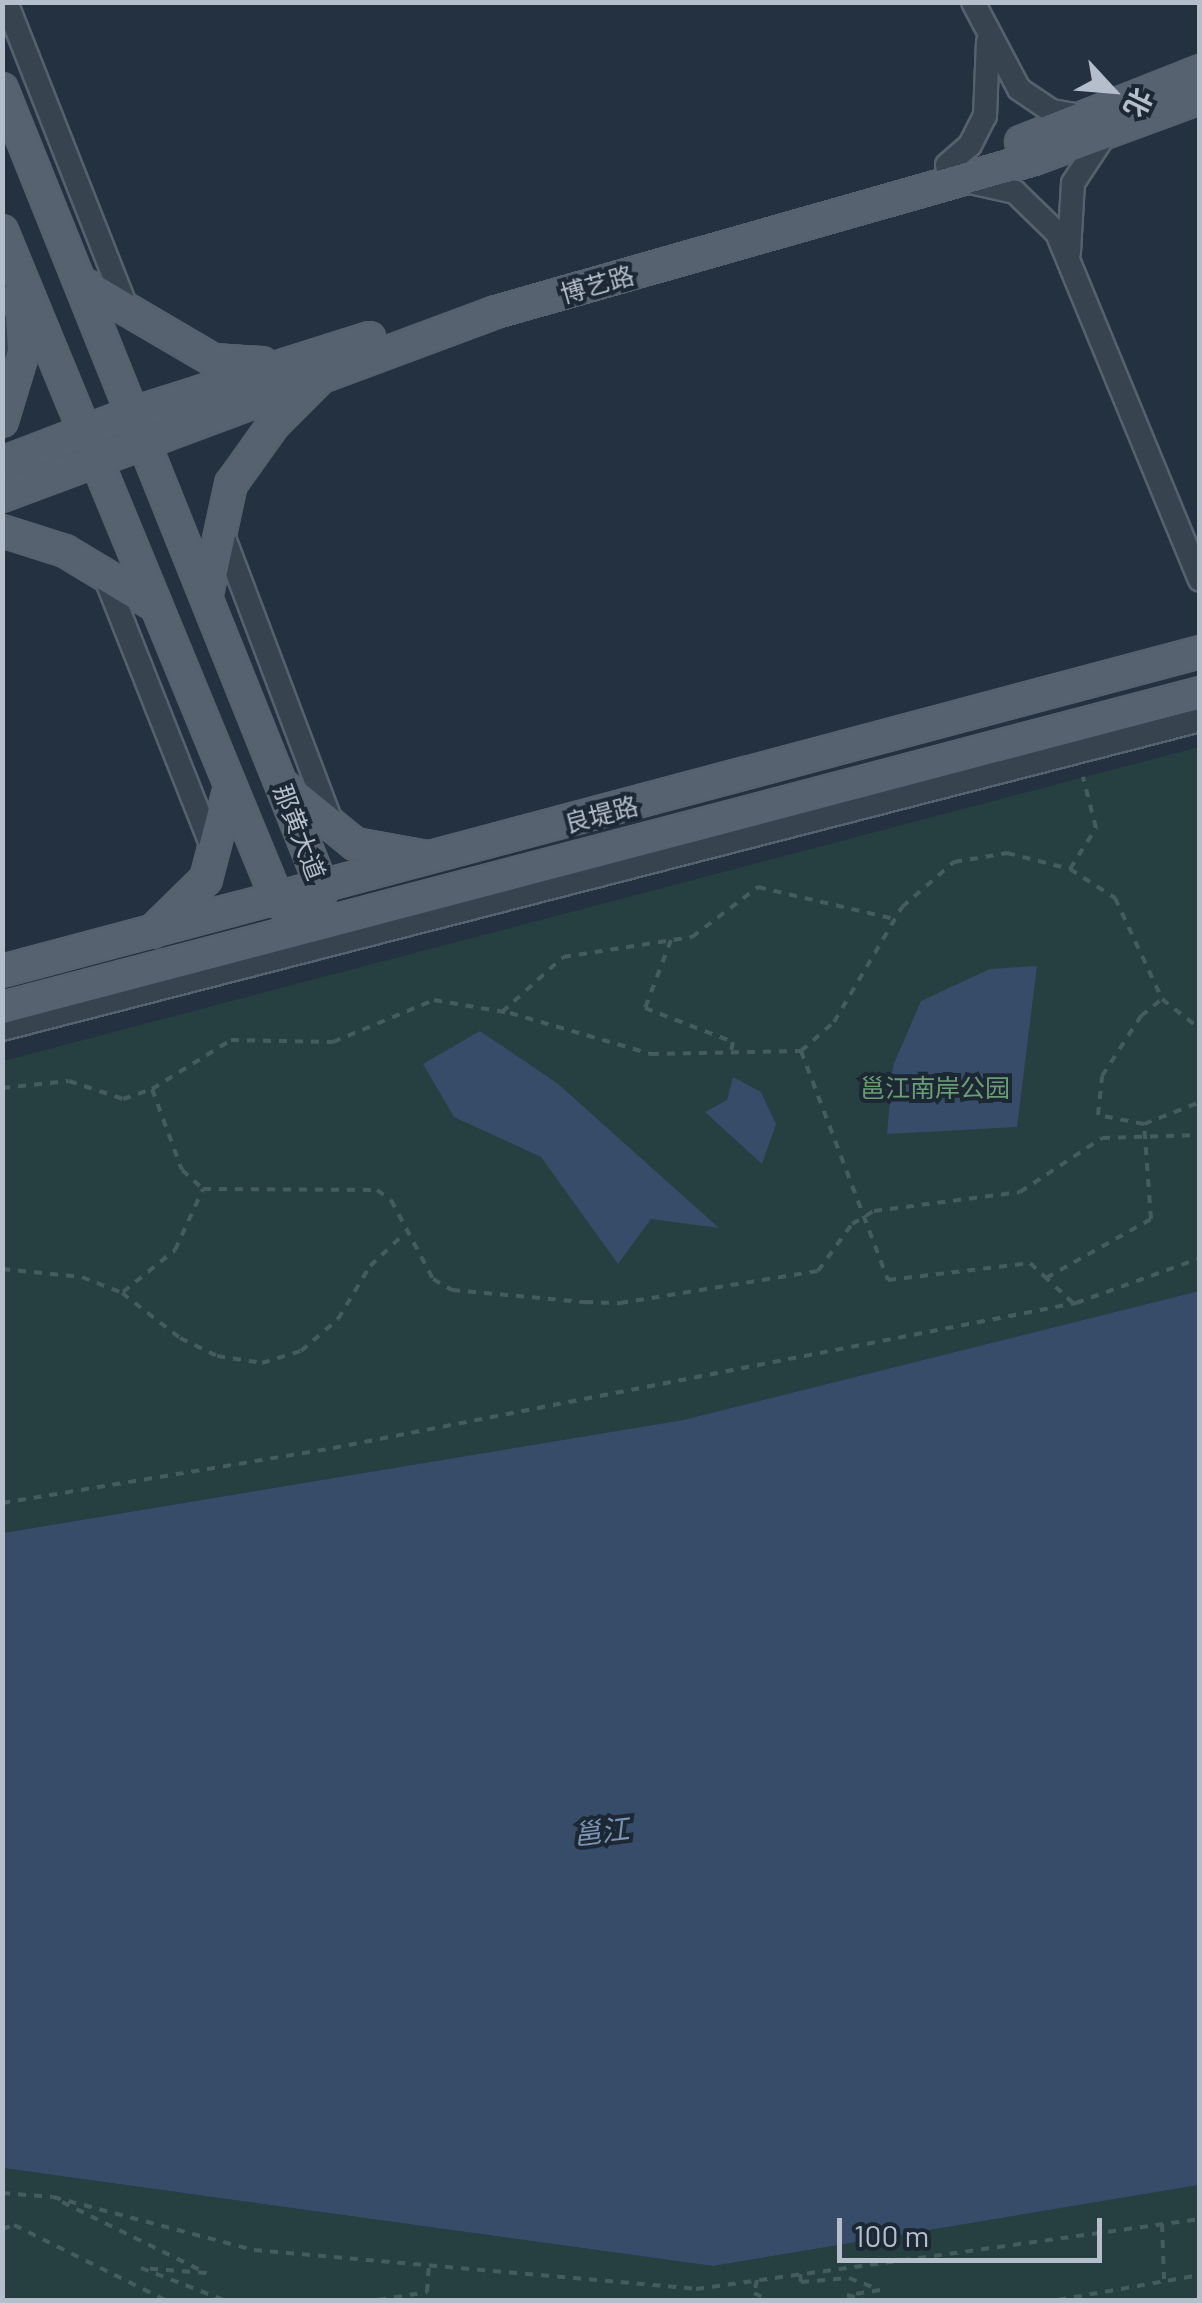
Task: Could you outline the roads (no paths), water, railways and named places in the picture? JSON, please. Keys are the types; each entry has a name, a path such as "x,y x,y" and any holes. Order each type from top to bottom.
{"main road":[{"name":"博艺路","path":"1099,127 1200,71"},
{"name":"那黄大道","path":"2,89 323,889 308,924 278,901 2,231"},
{"name":"博艺路","path":"138,426 324,374 496,312 1200,98"},
{"name":"博艺路","path":"2,462 89,444 280,364 949,175"},
{"path":"2,421 19,368 18,269"},
{"path":"80,282 213,360 280,364"},
{"path":"206,597 231,484 274,424 324,374"},
{"name":"博艺路","path":"2,496 89,444"},
{"path":"2,532 64,551 155,605"},
{"name":"良堤路","path":"2,972 1200,652"},
{"name":"良堤路","path":"2,1008 308,924 1200,693"},
{"path":"281,784 355,844 435,858"},
{"path":"150,934 206,880 216,856 230,787"}],"street":[{"path":"6,2 129,314"},
{"path":"973,2 988,39 1028,98 1099,127 1073,183 1068,255"},
{"path":"988,39 989,103 976,137 949,175 1016,192 1048,220 1068,255 1200,580"},
{"path":"2,326 19,368"},
{"path":"219,525 333,826"},
{"path":"104,574 216,856"},
{"path":"2,1029 1200,720"}],"water":[{"path":"1037,966 1017,1127 887,1134 893,1066 921,1001 990,969"},
{"path":"480,1031 557,1083 719,1228 651,1219 618,1264 541,1157 454,1117 423,1064"},
{"path":"733,1077 761,1092 776,1124 762,1164 705,1112 727,1100"},
{"name":"邕江","path":"1199,1291 1199,2185 713,2266 3,2168 3,1533 683,1420"}],"park label":[{"name":"邕江南岸公园","path":"935,1087"}]}
